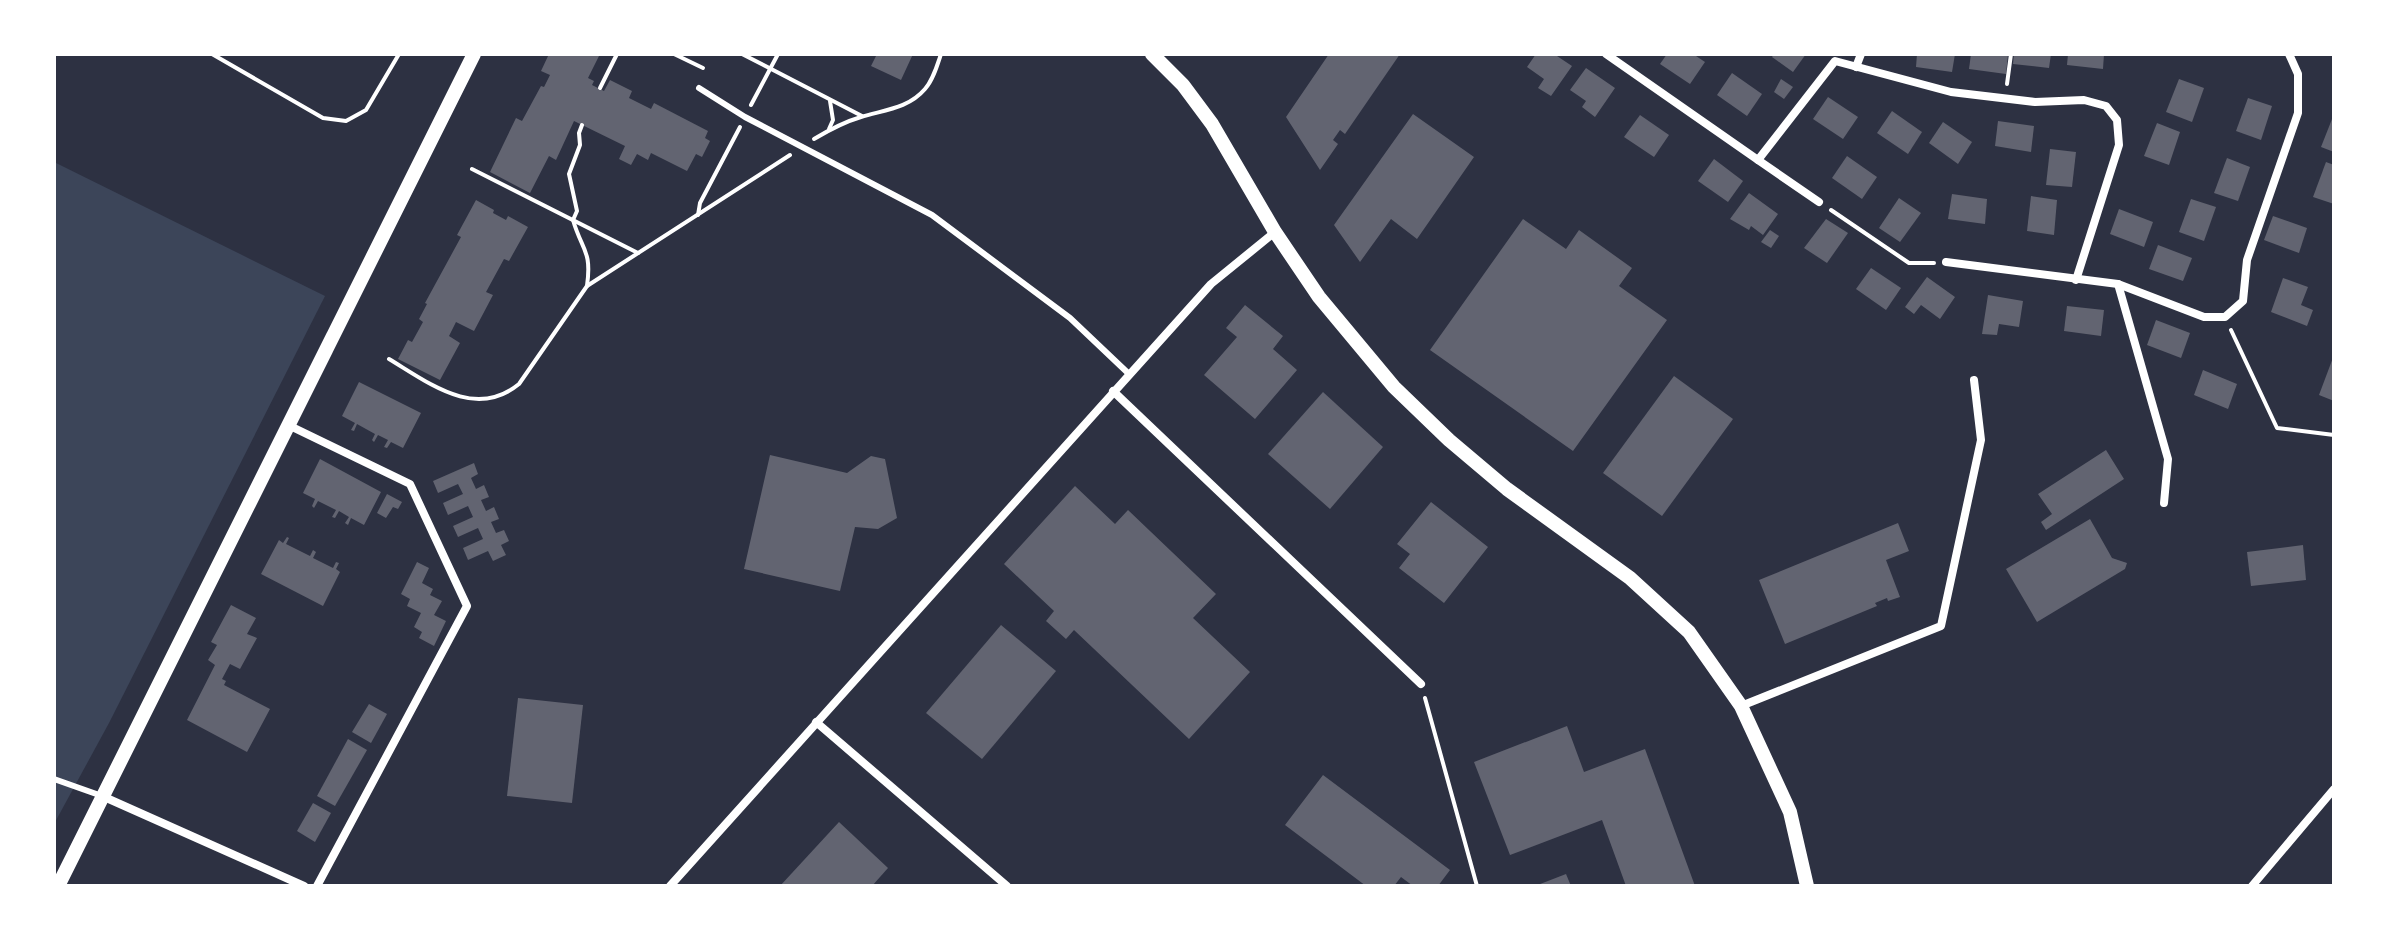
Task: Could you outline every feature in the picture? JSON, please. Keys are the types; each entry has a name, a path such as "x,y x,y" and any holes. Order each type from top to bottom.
{"street":[{"path":"58,886 474,54"},
{"path":"1152,54 1183,85 1212,124 1275,232 1319,297 1394,387 1495,480 1630,578 1689,632 1741,706 1790,812 1807,886"},
{"path":"1606,54 1819,202"},
{"path":"1856,67 1861,54"},
{"path":"1946,262 2118,284 2204,317 2225,317 2243,301 2247,260 2298,113 2298,74 2289,54"},
{"path":"1758,160 1835,58 1856,67 1951,92 2035,102 2084,100 2106,106 2117,120 2119,145 2076,280"},
{"path":"670,886 1211,284 1275,232"},
{"path":"2118,284 2168,459 2164,503"},
{"path":"1741,706 1941,626 1981,440 1974,380"},
{"path":"1113,391 1421,684"},
{"path":"288,425 410,484 467,606 317,886"},
{"path":"816,722 1007,886"},
{"path":"2252,886 2334,789"},
{"path":"102,796 304,886"}],"lane":[{"path":"699,88 745,117 932,215 1070,318 1129,374"},
{"path":"54,779 102,796"}],"path":[{"path":"212,54 323,118 346,121 366,110 399,54"},
{"path":"600,88 617,54"},
{"path":"674,54 703,68"},
{"path":"742,54 862,116"},
{"path":"698,215 700,203 778,54"},
{"path":"389,359 461,398 492,398 508,393 525,376 587,286 829,129 862,116 890,111 924,90 941,54"},
{"path":"2006,98 2011,54"},
{"path":"829,129 833,120 830,101"},
{"path":"582,125 580,145 569,174 577,211 573,220 587,250 587,286"},
{"path":"472,169 638,253"},
{"path":"1819,202 1909,263 1946,262"},
{"path":"2225,317 2277,428 2334,435"},
{"path":"1421,684 1477,886"}],"shaded area":[{"path":"54,162 325,296 109,723 54,824"}],"building":[{"path":"549,54 600,54 588,78 594,81 592,85 604,91 610,80 632,91 629,98 651,109 654,103 708,131 705,138 710,141 702,157 696,154 687,171 651,153 648,160 637,154 631,165 619,159 625,146 574,121 556,160 549,156 530,193 490,172 516,118 522,121 550,75 541,71"},
{"path":"877,54 913,54 901,80 871,66"},
{"path":"1329,54 1400,54 1345,134 1340,130 1333,140 1338,144 1320,170 1286,117"},
{"path":"1536,54 1554,54 1572,66 1551,96 1538,88 1544,79 1527,67"},
{"path":"1667,54 1693,54 1705,62 1690,84 1660,64"},
{"path":"1774,54 1806,54 1793,72 1772,57"},
{"path":"1917,54 1955,54 1952,72 1916,67"},
{"path":"1971,54 2008,54 2006,74 1969,69"},
{"path":"2014,54 2051,54 2049,68 2013,64"},
{"path":"2068,54 2104,54 2103,69 2067,65"},
{"path":"1586,68 1615,88 1595,117 1582,107 1586,101 1570,90"},
{"path":"1732,73 1762,94 1747,116 1717,95"},
{"path":"1781,79 1793,87 1784,99 1774,92"},
{"path":"2179,79 2204,88 2192,122 2166,112"},
{"path":"1828,97 1858,117 1843,139 1813,119"},
{"path":"2248,98 2272,106 2261,140 2236,131"},
{"path":"1892,111 1922,132 1908,154 1877,133"},
{"path":"1413,114 1474,157 1417,239 1391,219 1360,262 1334,225"},
{"path":"2334,114 2334,152 2321,147"},
{"path":"1640,115 1669,135 1654,157 1624,137"},
{"path":"1998,121 2034,126 2031,152 1995,146"},
{"path":"1943,122 1972,142 1958,164 1929,143"},
{"path":"2157,123 2180,132 2169,165 2144,156"},
{"path":"2050,149 2076,152 2072,187 2046,185"},
{"path":"1847,156 1877,177 1862,199 1832,178"},
{"path":"2227,158 2250,167 2238,201 2214,193"},
{"path":"1714,159 1743,181 1728,202 1698,181"},
{"path":"2326,162 2334,165 2334,204 2313,197"},
{"path":"1749,193 1778,214 1763,235 1751,226 1749,230 1730,219"},
{"path":"1952,194 1987,199 1985,224 1948,219"},
{"path":"2031,196 2057,200 2054,235 2027,231"},
{"path":"1899,198 1921,213 1900,242 1879,228"},
{"path":"2191,199 2216,207 2204,241 2179,232"},
{"path":"476,200 506,220 508,216 528,227 509,261 504,259 486,292 493,295 474,331 456,322 449,336 460,343 440,380 398,359 423,322 419,319 425,303 461,237 457,235"},
{"path":"2119,209 2153,222 2144,247 2110,234"},
{"path":"2273,216 2307,228 2299,253 2264,240"},
{"path":"1523,219 1566,249 1579,230 1632,268 1619,286 1667,320 1573,451 1430,350"},
{"path":"1826,219 1848,233 1827,263 1804,248"},
{"path":"1770,230 1779,236 1771,248 1761,242"},
{"path":"2158,245 2192,258 2183,281 2149,269"},
{"path":"1871,268 1901,288 1886,310 1856,289"},
{"path":"1927,277 1955,297 1940,319 1921,305 1914,314 1905,307"},
{"path":"2283,278 2308,287 2301,305 2313,310 2307,326 2271,312"},
{"path":"1988,295 2023,301 2019,327 1999,324 1997,335 1982,334"},
{"path":"1245,305 1283,336 1273,349 1297,370 1255,419 1204,375 1237,337 1226,328"},
{"path":"2067,306 2104,310 2101,336 2064,331"},
{"path":"2156,320 2190,333 2181,358 2147,345"},
{"path":"2334,355 2334,401 2319,395"},
{"path":"2203,370 2237,384 2228,409 2194,395"},
{"path":"1674,376 1733,419 1662,516 1603,473"},
{"path":"359,382 421,413 403,448 391,442 387,448 384,447 388,440 378,435 374,442 375,434 357,424 354,431 351,430 355,423 342,416"},
{"path":"1323,392 1383,447 1330,509 1268,454"},
{"path":"2106,450 2124,479 2046,530 2041,522 2052,514 2038,494"},
{"path":"770,455 847,473 871,456 885,459 897,518 878,529 855,527 840,591 744,569"},
{"path":"320,459 381,492 364,525 351,518 348,525 345,523 349,517 339,511 335,518 332,517 336,510 318,501 314,508 315,499 303,493"},
{"path":"474,463 478,474 471,478 476,489 484,485 489,497 481,500 486,511 494,507 499,519 491,522 496,533 504,530 509,541 501,545 506,555 493,561 488,551 468,560 463,548 483,539 478,528 458,537 453,526 473,517 468,506 448,515 443,503 463,494 458,484 438,493 433,481"},
{"path":"1075,486 1115,524 1128,510 1216,594 1193,618 1250,672 1189,739 1074,630 1066,639 1046,621 1054,611 1004,564"},
{"path":"387,494 402,502 398,509 393,507 386,518 377,513"},
{"path":"1431,502 1488,547 1444,603 1399,568 1410,554 1397,544"},
{"path":"2090,519 2112,558 2127,563 2125,569 2037,622 2006,569"},
{"path":"1898,523 1909,551 1886,560 1900,597 1888,601 1887,598 1875,603 1877,606 1785,644 1759,580"},
{"path":"287,537 286,544 310,556 313,550 316,552 313,558 333,568 336,562 339,563 336,569 340,572 323,606 261,574 279,540 283,543"},
{"path":"2303,545 2306,580 2251,586 2247,552"},
{"path":"417,562 429,568 422,583 433,589 430,595 442,601 434,615 446,621 434,646 419,638 422,632 414,627 421,613 407,606 410,599 401,594"},
{"path":"231,605 256,618 247,634 257,638 240,669 230,664 222,679 226,681 224,685 270,709 247,752 187,720 215,665 208,660 217,645 211,642"},
{"path":"1001,625 1056,671 982,759 926,713"},
{"path":"518,698 583,705 572,803 507,796"},
{"path":"369,704 387,714 371,743 352,732"},
{"path":"1567,726 1584,772 1645,749 1695,886 1626,886 1602,820 1510,855 1474,762"},
{"path":"348,739 367,750 335,806 317,796"},
{"path":"1323,775 1450,870 1438,886 1413,886 1401,877 1394,886 1366,886 1285,825"},
{"path":"313,803 331,813 315,842 297,831"},
{"path":"839,822 888,868 872,886 780,886"},
{"path":"1566,874 1571,886 1535,886"}]}
